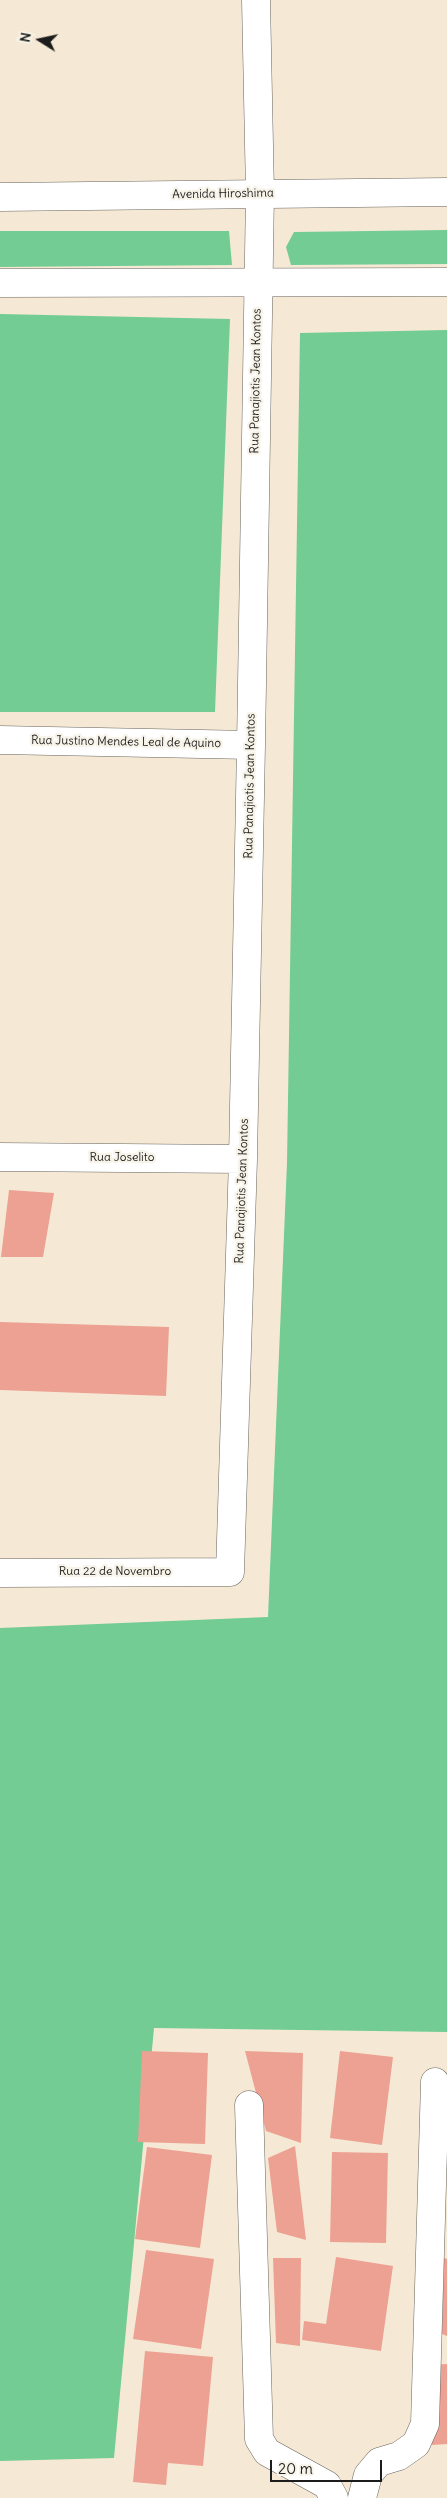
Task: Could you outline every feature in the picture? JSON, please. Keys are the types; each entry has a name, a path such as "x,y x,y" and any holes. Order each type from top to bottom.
{"street":[{"name":"Rua Panajiotis Jean Kontos","path":"230,1572 243,1159 251,745 257,284 260,193 256,0"},
{"name":"Avenida Hiroshima","path":"0,197 447,192"},
{"path":"0,283 257,284 447,282"},
{"name":"Rua Justino Mendes Leal de Aquino","path":"0,740 251,745"},
{"name":"Rua Joselito","path":"0,1157 243,1159"},
{"name":"Rua 22 de Novembro","path":"0,1573 230,1572"},
{"path":"362,2498 368,2475 379,2462 399,2456 416,2444 425,2424 435,2082"},
{"path":"249,2105 259,2439 267,2452 327,2484 334,2498"}],"green space":[{"path":"447,230 447,264 291,265 286,247 294,232"},
{"path":"0,231 229,231 232,265 0,267"},
{"path":"0,314 230,319 215,712 0,712"},
{"path":"447,330 447,2032 154,2028 114,2458 0,2461 0,1628 268,1617 287,1163 300,333"}],"building":[{"path":"9,1190 54,1193 43,1257 1,1257"},
{"path":"0,1322 169,1327 166,1396 0,1390"},
{"path":"142,2051 208,2053 205,2144 138,2142"},
{"path":"245,2051 303,2053 301,2143 266,2131"},
{"path":"340,2051 393,2057 382,2145 330,2138"},
{"path":"295,2146 306,2240 277,2232 268,2158"},
{"path":"147,2147 212,2155 200,2248 135,2239"},
{"path":"332,2152 388,2153 386,2243 330,2242"},
{"path":"146,2250 214,2259 201,2349 133,2339"},
{"path":"336,2257 393,2266 381,2351 302,2340 304,2321 326,2324"},
{"path":"273,2258 301,2258 300,2346 276,2343"},
{"path":"444,2258 447,2259 447,2336 442,2334"},
{"path":"145,2351 213,2357 203,2466 168,2463 166,2485 133,2482"},
{"path":"447,2364 447,2444 432,2445 431,2365"}]}
